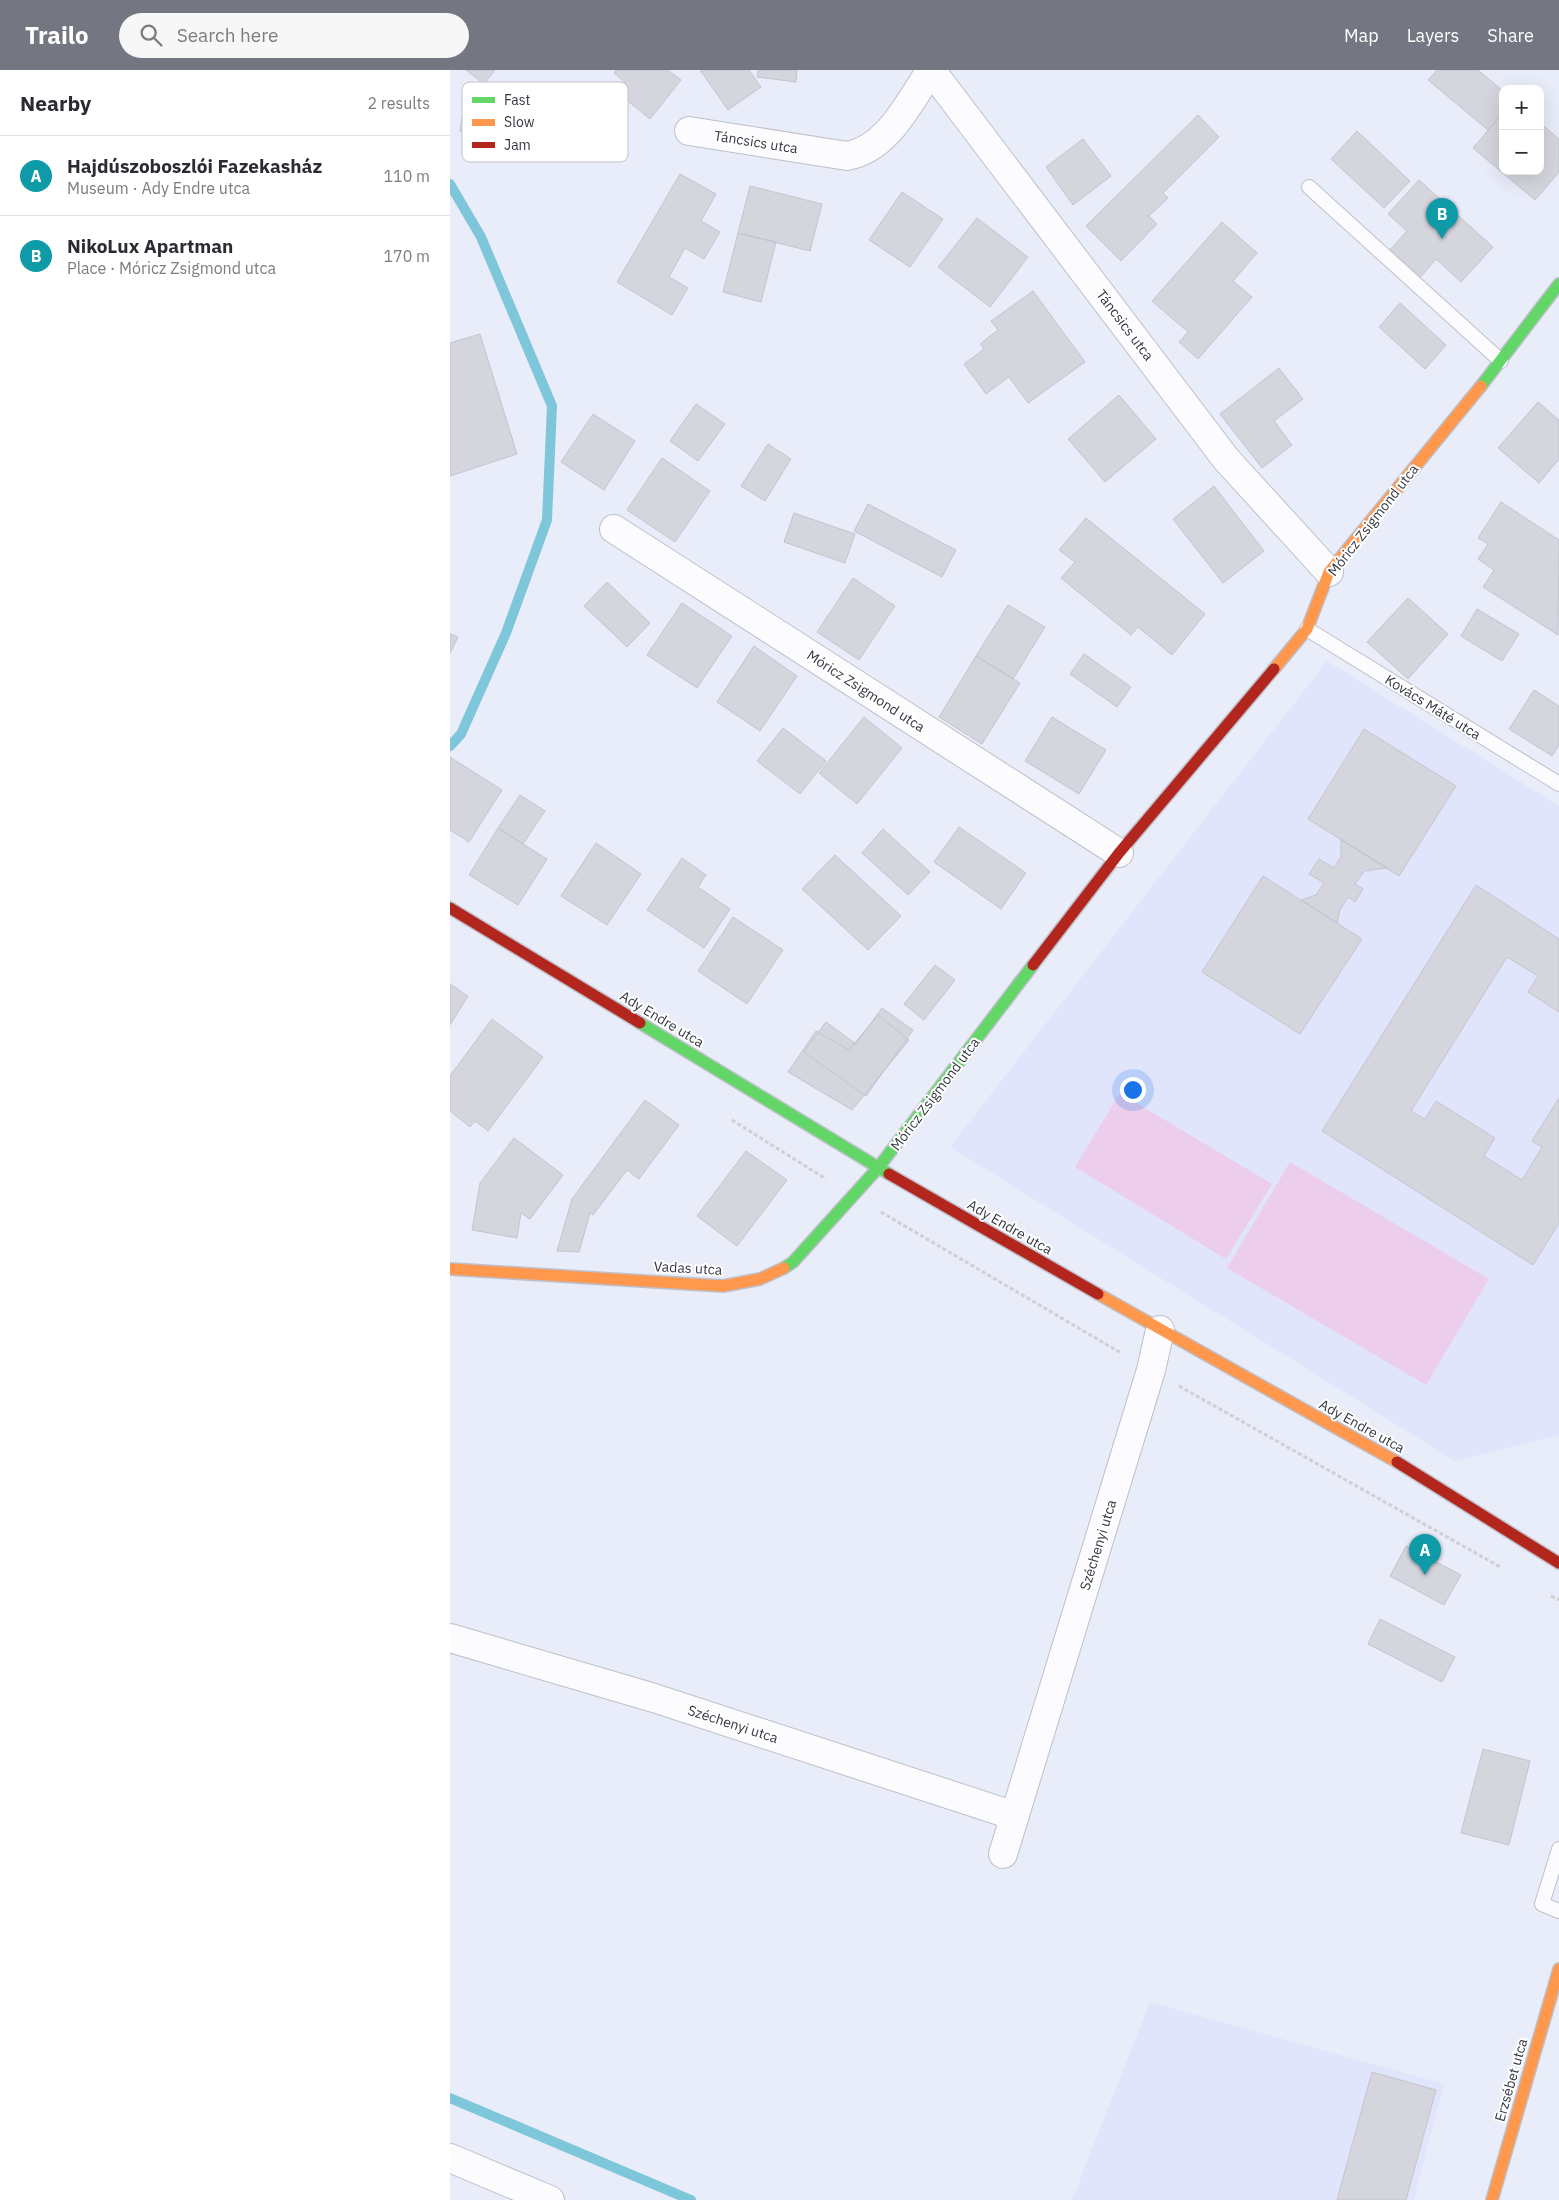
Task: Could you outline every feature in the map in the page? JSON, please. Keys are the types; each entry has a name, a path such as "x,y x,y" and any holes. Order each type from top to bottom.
{"street":[{"name":"Táncsics utca","path":"690,131 847,156 861,154 875,145 892,127 931,70 1226,459 1329,572"},
{"name":"Móricz Zsigmond utca","path":"878,1168 1119,853 1307,629 1329,572 1500,361 1559,284"},
{"name":"Móricz Zsigmond utca","path":"614,529 1119,853"},
{"name":"Ady Endre utca","path":"450,908 878,1168 1160,1330 1410,1469 1559,1563"},
{"name":"Vadas utca","path":"450,1269 723,1286 763,1280 779,1273 793,1262 878,1168"},
{"name":"Széchenyi utca","path":"1003,1854 1151,1370 1160,1330"},
{"name":"Széchenyi utca","path":"450,1638 654,1698 1015,1816"},
{"name":"Erzsébet utca","path":"1492,2200 1559,1969"},
{"path":"450,2158 550,2200"}],"lane":[{"path":"1309,187 1500,361"},
{"name":"Kovács Máté utca","path":"1307,629 1559,784"},
{"path":"1559,1848 1542,1904 1559,1911"}],"shaded area":[{"path":"1327,661 1559,806 1559,1435 1455,1461 950,1147"},
{"path":"1120,1093 1272,1184 1226,1259 1075,1167"},
{"path":"1290,1162 1489,1279 1426,1385 1227,1268"},
{"path":"1150,2002 1444,2084 1414,2200 1072,2200"}],"building":[{"path":"466,70 495,70 486,82 481,82"},
{"path":"616,70 668,70 681,80 650,119 628,101 628,82 625,82 614,73"},
{"path":"700,70 749,70 761,87 728,110"},
{"path":"758,70 797,70 796,82 757,77"},
{"path":"1437,70 1478,70 1499,88 1499,118 1488,130 1428,80"},
{"path":"1198,115 1219,137 1163,193 1168,198 1149,216 1157,224 1121,261 1086,226"},
{"path":"1499,118 1499,170 1473,148"},
{"path":"1544,126 1559,139 1559,172 1535,200 1505,175 1544,175"},
{"path":"1357,131 1410,181 1384,208 1331,159"},
{"path":"1083,139 1111,176 1073,205 1046,167"},
{"path":"680,174 716,194 701,221 720,232 704,259 685,248 669,277 688,288 672,315 617,282"},
{"path":"1419,180 1493,247 1461,282 1436,259 1418,280 1387,253 1407,231 1388,214"},
{"path":"750,186 822,204 810,251 738,233"},
{"path":"902,192 943,219 910,267 869,240"},
{"path":"977,218 1028,257 990,307 938,267"},
{"path":"1222,222 1257,253 1233,281 1252,297 1198,359 1179,342 1188,332 1152,301"},
{"path":"738,233 776,242 761,302 723,292"},
{"path":"1033,291 1085,362 1028,403 1009,377 986,394 964,364 984,349 980,344 998,330 991,321"},
{"path":"1400,303 1446,345 1425,369 1379,327"},
{"path":"480,334 517,454 450,476 450,343"},
{"path":"1279,368 1303,399 1274,421 1292,445 1262,468 1220,414"},
{"path":"1119,395 1156,439 1105,482 1068,439"},
{"path":"1538,402 1559,420 1559,459 1539,483 1498,448"},
{"path":"696,404 725,424 698,461 670,441"},
{"path":"593,414 635,441 604,490 561,462"},
{"path":"768,444 791,459 765,501 741,486"},
{"path":"662,458 710,491 675,542 627,510"},
{"path":"1214,486 1264,551 1223,583 1173,519"},
{"path":"1501,502 1559,540 1558,635 1483,587 1494,570 1478,559 1488,544 1478,538"},
{"path":"868,504 956,550 942,577 854,531"},
{"path":"794,513 855,534 845,563 784,542"},
{"path":"1086,518 1205,614 1172,655 1138,627 1131,635 1061,578 1075,562 1059,550"},
{"path":"853,578 895,606 859,660 817,632"},
{"path":"607,582 650,623 627,647 584,606"},
{"path":"1408,598 1448,634 1408,679 1367,642"},
{"path":"682,603 732,636 697,688 647,655"},
{"path":"1008,605 1045,627 1013,679 976,656"},
{"path":"1477,609 1519,634 1502,661 1461,636"},
{"path":"450,634 458,637 450,653"},
{"path":"754,646 797,676 760,731 717,702"},
{"path":"1084,654 1131,687 1117,707 1070,674"},
{"path":"976,656 1020,683 982,744 939,717"},
{"path":"1534,690 1559,706 1559,745 1552,756 1509,729"},
{"path":"864,717 902,748 857,804 819,773"},
{"path":"1052,717 1106,750 1079,794 1025,761"},
{"path":"783,728 826,761 800,794 757,761"},
{"path":"1364,729 1456,786 1399,876 1308,819"},
{"path":"450,757 502,790 469,842 450,830"},
{"path":"520,795 545,811 523,844 498,828"},
{"path":"959,827 1026,873 1001,909 934,862"},
{"path":"498,828 547,859 518,905 469,875"},
{"path":"883,829 930,872 908,895 862,853"},
{"path":"1341,839 1387,868 1364,871 1355,884 1363,889 1355,902 1348,897 1340,910 1337,923 1301,900 1316,895 1324,883 1309,874 1319,859 1334,868 1341,857"},
{"path":"596,843 641,874 607,925 561,896"},
{"path":"835,855 901,916 868,950 802,889"},
{"path":"682,858 706,875 698,887 730,909 704,948 647,910"},
{"path":"1263,876 1362,939 1300,1034 1202,972"},
{"path":"1476,885 1559,939 1559,1012 1528,992 1538,976 1507,957 1411,1111 1425,1119 1436,1101 1495,1138 1484,1156 1522,1180 1542,1147 1532,1141 1559,1098 1559,1223 1533,1265 1322,1131"},
{"path":"733,917 783,950 747,1004 698,971"},
{"path":"935,965 955,980 924,1020 904,1004"},
{"path":"450,984 468,996 450,1025"},
{"path":"882,1008 913,1030 866,1096 804,1052 826,1022 856,1044"},
{"path":"878,1015 909,1040 852,1110 788,1072 816,1031 849,1050"},
{"path":"492,1019 543,1057 488,1131 475,1121 470,1127 450,1111 450,1076"},
{"path":"645,1100 679,1125 639,1179 627,1170 593,1215 590,1213 579,1252 557,1251 572,1199"},
{"path":"514,1138 563,1175 530,1219 521,1213 517,1238 472,1230 480,1183"},
{"path":"746,1151 787,1180 737,1246 697,1216"},
{"path":"1406,1546 1461,1575 1444,1605 1390,1576"},
{"path":"1380,1619 1455,1657 1442,1682 1368,1644"},
{"path":"1483,1749 1530,1761 1509,1845 1461,1833"},
{"path":"1372,2072 1436,2090 1406,2200 1337,2200"}],"waterway":[{"path":"450,184 481,237 552,406 547,520 506,633 461,734 450,746"},
{"path":"450,2098 691,2200"}],"traffic: fast":[{"path":"1481,386 1559,284"},
{"path":"784,1268 793,1262 878,1168 1033,965"},
{"path":"640,1023 889,1174"}],"traffic: slow":[{"path":"1274,669 1307,629 1329,572 1481,386"},
{"path":"450,1269 723,1286 760,1279 784,1268"},
{"path":"1098,1294 1397,1462"},
{"path":"1492,2200 1559,1969"}],"traffic: jam":[{"path":"1033,965 1119,853 1274,669"},
{"path":"450,908 640,1023"},
{"path":"889,1174 1098,1294"},
{"path":"1397,1462 1559,1563"}],"place":[{"name":"NikoLux Apartman","path":"1442,239"},
{"name":"Hajdúszoboszlói Fazekasház","path":"1425,1575"}]}
